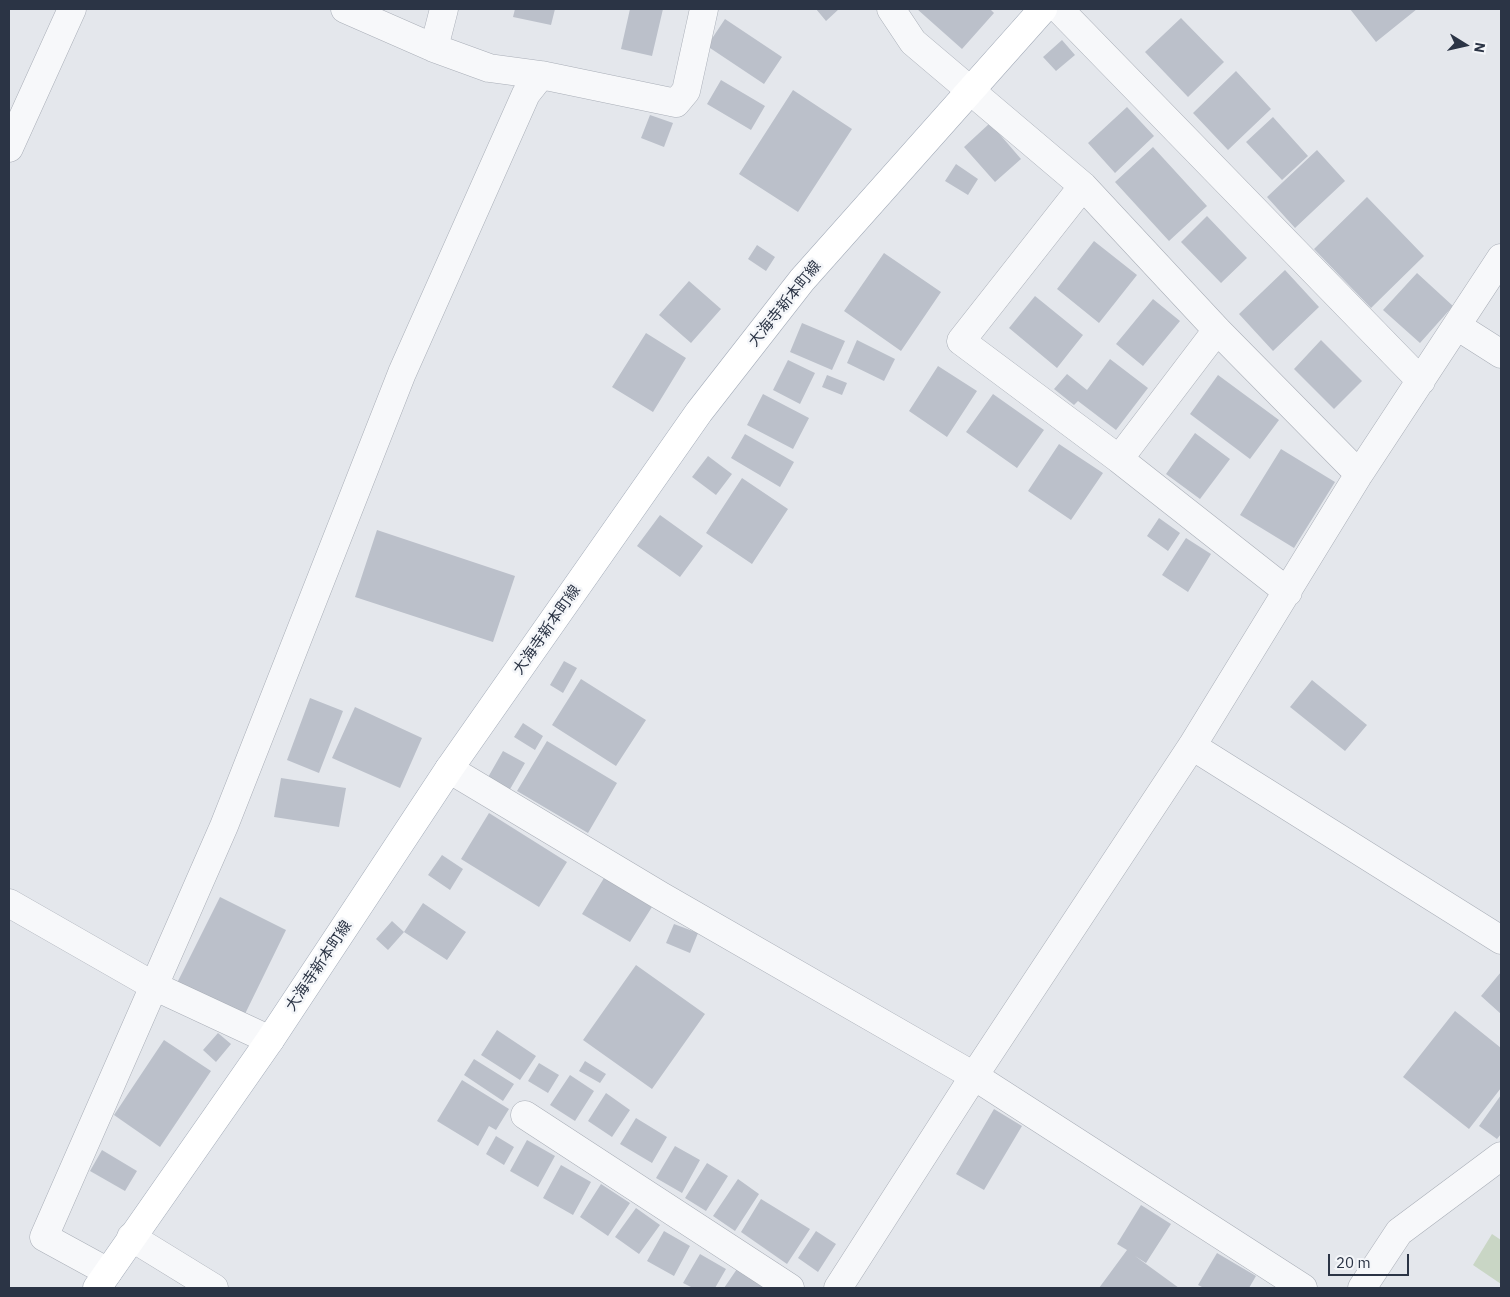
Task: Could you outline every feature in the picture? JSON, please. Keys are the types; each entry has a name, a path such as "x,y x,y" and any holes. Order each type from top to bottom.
{"main road":[{"name":"大海寺新本町線","path":"103,1280 131,1237 270,1040 449,769 699,412 802,280 1043,9"}],"street":[{"path":"9,148 72,9"},
{"path":"344,9 434,48 489,68 541,75 676,103 686,91 704,9"},
{"path":"434,48 444,9"},
{"path":"891,9 913,42 972,90 1083,186 1217,330 1359,474"},
{"path":"1059,9 1420,381"},
{"path":"103,1280 44,1237 224,826 402,373 526,94 541,75"},
{"path":"1083,186 961,341 1119,459 1288,592"},
{"path":"838,1288 974,1076 1192,746 1359,474 1501,258"},
{"path":"1457,326 1501,354"},
{"path":"1119,459 1217,330"},
{"path":"1192,746 1501,940"},
{"path":"449,769 660,896 974,1076 1303,1288"},
{"path":"9,903 154,986 270,1040"},
{"path":"525,1115 790,1288"},
{"path":"1362,1288 1399,1232 1501,1156"},
{"path":"131,1237 214,1288"}],"green space":[{"path":"1492,1234 1501,1240 1501,1284 1473,1265"}],"building":[{"path":"515,9 555,9 551,25 513,17"},
{"path":"630,9 663,9 652,56 621,49"},
{"path":"816,9 839,9 826,21"},
{"path":"917,9 990,9 994,13 962,49"},
{"path":"1350,9 1417,9 1376,42"},
{"path":"1181,18 1224,62 1188,97 1145,52"},
{"path":"725,19 782,57 764,84 707,46"},
{"path":"1062,40 1075,55 1056,71 1043,57"},
{"path":"1236,71 1271,109 1228,150 1193,113"},
{"path":"721,80 765,106 751,130 707,104"},
{"path":"793,90 852,129 798,212 739,174"},
{"path":"1127,107 1154,136 1115,173 1088,143"},
{"path":"650,115 673,123 664,147 641,138"},
{"path":"1273,117 1308,156 1282,180 1246,142"},
{"path":"990,123 1021,159 995,182 964,147"},
{"path":"1153,147 1207,206 1169,241 1115,182"},
{"path":"1317,150 1345,181 1295,228 1267,197"},
{"path":"956,164 978,179 968,195 945,181"},
{"path":"1367,197 1424,256 1371,308 1314,249"},
{"path":"1207,216 1247,258 1221,283 1181,242"},
{"path":"1094,241 1137,275 1099,323 1057,289"},
{"path":"757,245 775,257 766,271 748,259"},
{"path":"884,253 941,292 901,351 844,311"},
{"path":"1285,270 1319,307 1273,351 1239,314"},
{"path":"1417,273 1453,306 1420,343 1383,310"},
{"path":"689,281 721,309 691,343 659,315"},
{"path":"1035,296 1083,335 1057,368 1009,328"},
{"path":"1153,299 1180,321 1143,366 1116,344"},
{"path":"802,323 845,341 832,370 790,352"},
{"path":"646,333 686,358 653,412 612,387"},
{"path":"857,340 895,359 884,381 847,363"},
{"path":"1321,340 1362,381 1334,409 1294,369"},
{"path":"1110,359 1148,388 1116,430 1078,401 1074,405 1054,389 1067,374 1087,390"},
{"path":"788,360 815,373 800,404 773,390"},
{"path":"938,366 977,391 947,437 909,411"},
{"path":"827,375 847,383 842,395 822,387"},
{"path":"1218,375 1279,420 1250,459 1190,414"},
{"path":"763,394 809,418 793,449 747,425"},
{"path":"993,394 1044,430 1017,468 966,432"},
{"path":"1195,433 1230,459 1200,499 1166,474"},
{"path":"745,434 794,462 780,487 731,458"},
{"path":"1059,444 1103,473 1071,520 1028,491"},
{"path":"1281,449 1335,482 1294,548 1240,515"},
{"path":"708,456 732,474 716,495 692,477"},
{"path":"742,478 788,509 752,564 706,533"},
{"path":"660,515 703,546 680,577 637,546"},
{"path":"1159,518 1180,533 1168,551 1147,536"},
{"path":"377,530 515,576 493,642 355,597"},
{"path":"1186,538 1211,554 1188,592 1162,575"},
{"path":"564,661 577,668 563,693 550,685"},
{"path":"581,679 646,720 616,766 552,725"},
{"path":"1312,680 1367,725 1345,751 1290,707"},
{"path":"310,698 343,711 319,773 287,760"},
{"path":"355,707 422,738 400,788 332,758"},
{"path":"523,723 543,736 535,750 514,737"},
{"path":"547,741 617,783 588,833 517,791"},
{"path":"503,751 525,763 509,791 487,779"},
{"path":"281,778 346,788 339,827 274,817"},
{"path":"489,813 567,862 539,907 461,859"},
{"path":"442,855 463,869 450,890 428,875"},
{"path":"604,878 652,907 630,942 582,914"},
{"path":"220,897 286,930 244,1016 177,983"},
{"path":"423,903 466,932 447,960 404,932"},
{"path":"392,921 404,932 388,950 376,939"},
{"path":"674,924 698,933 690,953 666,943"},
{"path":"636,965 705,1014 652,1089 583,1040"},
{"path":"1501,972 1501,1014 1481,996"},
{"path":"1455,1011 1501,1048 1501,1088 1469,1129 1403,1077"},
{"path":"497,1030 536,1056 520,1080 481,1055"},
{"path":"218,1033 231,1044 216,1062 203,1050"},
{"path":"164,1040 211,1071 160,1147 114,1115"},
{"path":"474,1059 514,1084 503,1101 464,1075"},
{"path":"585,1061 606,1074 600,1083 579,1071"},
{"path":"539,1063 559,1075 548,1093 528,1081"},
{"path":"570,1075 594,1091 575,1121 550,1105"},
{"path":"462,1080 509,1109 496,1130 489,1126 478,1146 437,1121"},
{"path":"606,1093 630,1110 612,1137 588,1121"},
{"path":"1501,1095 1501,1134 1497,1139 1479,1126"},
{"path":"994,1109 1022,1126 984,1190 956,1174"},
{"path":"636,1118 667,1137 652,1163 620,1144"},
{"path":"496,1136 514,1147 504,1165 486,1154"},
{"path":"527,1140 555,1156 538,1187 510,1171"},
{"path":"675,1146 700,1160 682,1193 656,1178"},
{"path":"102,1150 137,1171 125,1191 90,1171"},
{"path":"707,1163 728,1176 706,1211 685,1198"},
{"path":"561,1165 591,1182 573,1215 543,1198"},
{"path":"738,1179 759,1194 735,1231 713,1216"},
{"path":"601,1184 630,1203 608,1236 580,1217"},
{"path":"761,1199 810,1229 787,1264 741,1232"},
{"path":"1141,1205 1171,1224 1146,1263 1135,1256 1179,1288 1099,1288 1127,1250 1117,1244"},
{"path":"636,1208 660,1225 639,1254 615,1237"},
{"path":"664,1231 690,1246 674,1276 647,1261"},
{"path":"816,1231 836,1244 818,1272 798,1258"},
{"path":"1217,1253 1256,1276 1249,1288 1204,1288 1198,1285"},
{"path":"700,1254 726,1269 715,1288 693,1288 683,1283"},
{"path":"737,1269 764,1288 724,1288"}]}
